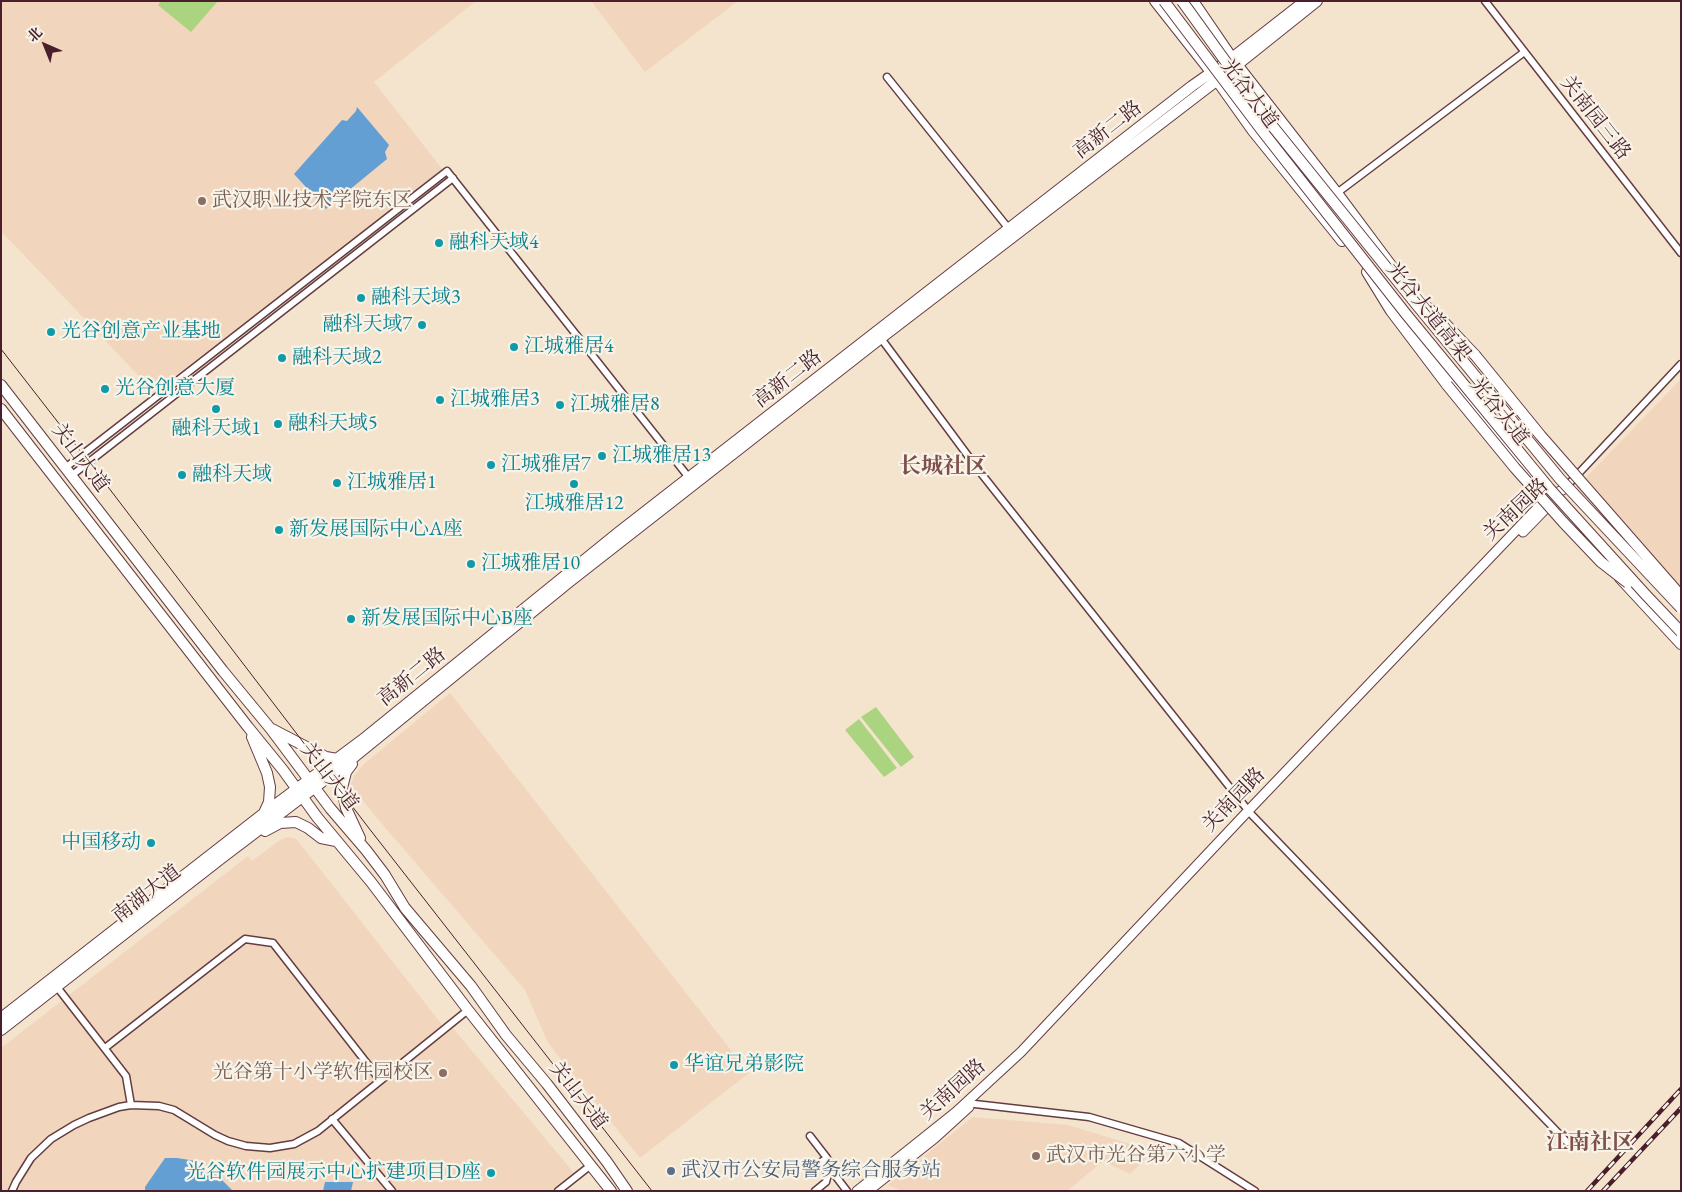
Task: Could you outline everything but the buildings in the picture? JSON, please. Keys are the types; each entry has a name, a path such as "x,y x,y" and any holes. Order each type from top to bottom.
{"main road":[{"name":"光谷大道","path":"1155,1 1214,76 1237,110 1549,502 1681,644"},
{"name":"光谷大道高架","path":"1164,1 1263,132 1406,314 1549,488 1681,632"},
{"name":"光谷大道高架","path":"1182,1 1270,123 1416,304 1560,479 1681,610"},
{"name":"光谷大道","path":"1193,1 1235,62 1337,192 1478,380 1564,489 1681,610"},
{"name":"高新二路","path":"1235,62 1305,1"},
{"name":"高新二路","path":"312,783 361,751 691,481 878,335 1009,229 1317,1"},
{"name":"高新二路","path":"878,335 1196,96 1214,76"},
{"path":"1196,96 1209,92 1217,93 1230,102 1237,110"},
{"path":"1367,272 1391,311 1447,385 1515,468 1601,562 1649,599"},
{"path":"1415,297 1440,318 1475,355 1541,436 1681,598"},
{"name":"关山大道","path":"1,385 223,671 366,850 405,908 471,986 506,1034 608,1162 628,1191"},
{"name":"关山大道","path":"1,409 336,842 371,882 468,1010 611,1191"},
{"name":"高新二路","path":"312,783 337,758 366,737 612,538 691,481"},
{"name":"关南园路","path":"857,1191 969,1103 1024,1055 1249,813 1549,502 1564,489"},
{"path":"248,727 267,773 270,787 269,802 263,814"},
{"path":"270,728 326,757 337,758"},
{"path":"361,751 346,772 342,788 346,808 366,850"},
{"name":"南湖大道","path":"1,1030 224,857 312,783"},
{"name":"南湖大道","path":"1,1018 263,814 299,793"},
{"path":"224,857 272,827 286,822 296,822 308,828 320,838 336,842"},
{"name":"关南园路","path":"868,1191 960,1116 969,1103"}],"street":[{"name":"关南园三路","path":"1485,1 1523,53 1681,254"},
{"path":"1337,192 1523,53"},
{"path":"888,77 1009,229"},
{"path":"68,472 447,171 691,481"},
{"path":"68,472 453,178"},
{"path":"878,335 980,472 1249,813 1567,1142"},
{"path":"1564,489 1681,364"},
{"path":"105,1048 245,939 274,943 380,1080"},
{"path":"57,987 126,1076 131,1105"},
{"path":"12,1191 32,1158 51,1139 89,1118 119,1107 131,1105 160,1106 174,1110 205,1130 228,1141 260,1148 294,1144 318,1131 468,1010"},
{"path":"969,1103 1089,1117 1179,1143 1255,1191"},
{"path":"332,1119 392,1191"},
{"path":"810,1136 827,1158 834,1174 847,1191"},
{"path":"815,1191 826,1182 828,1174 821,1162 827,1158"},
{"path":"558,1191 591,1165"}],"shaded area":[{"name":"武汉职业技术学院东区","path":"1,1 476,1 374,82 443,170 154,392 1,231"},
{"path":"591,1 738,1 645,72"},
{"path":"1681,379 1681,600 1574,490"},
{"path":"450,693 749,1073 640,1158 548,1043 525,990 376,817 351,785 354,776 364,764"},
{"path":"287,837 295,838 298,841 447,1031 452,1027 574,1173 564,1181 571,1191 1,1191 1,1048 248,856 252,861"},
{"name":"武汉市光谷第六小学","path":"973,1117 1068,1125 1153,1151 1130,1174 1103,1161 1067,1191 902,1191 888,1185"}],"green space":[{"path":"161,1 218,1 191,32 158,5"},
{"path":"876,707 914,757 901,767 861,717"},
{"path":"859,719 897,768 884,777 845,730"}],"water":[{"path":"357,107 389,145 385,152 387,159 326,209 294,174 342,120 347,121 356,111"},
{"path":"165,1158 196,1161 217,1175 233,1191 145,1191 145,1187"},
{"path":"325,1182 353,1182 351,1191 323,1191"}],"tram line":[{"path":"1,349 368,827 652,1191"}],"railway":[{"path":"1587,1191 1681,1089"},
{"path":"1603,1191 1681,1108"}],"place":[{"name":"武汉职业技术学院东区","path":"202,201"},
{"name":"融科天域4","path":"439,243"},
{"name":"融科天域3","path":"361,298"},
{"name":"融科天域7","path":"422,325"},
{"name":"光谷创意产业基地","path":"51,332"},
{"name":"江城雅居4","path":"514,347"},
{"name":"融科天域2","path":"282,358"},
{"name":"光谷创意大厦","path":"105,389"},
{"name":"江城雅居3","path":"440,400"},
{"name":"江城雅居8","path":"560,405"},
{"name":"融科天域1","path":"216,409"},
{"name":"融科天域5","path":"278,424"},
{"name":"江城雅居13","path":"602,456"},
{"name":"江城雅居7","path":"491,465"},
{"name":"融科天域","path":"182,475"},
{"name":"江城雅居1","path":"337,483"},
{"name":"江城雅居12","path":"574,484"},
{"name":"新发展国际中心A座","path":"279,530"},
{"name":"江城雅居10","path":"471,564"},
{"name":"新发展国际中心B座","path":"351,619"},
{"name":"中国移动","path":"151,843"},
{"name":"华谊兄弟影院","path":"674,1065"},
{"name":"光谷第十小学软件园校区","path":"443,1073"},
{"name":"武汉市光谷第六小学","path":"1036,1156"},
{"name":"武汉市公安局警务综合服务站","path":"671,1171"},
{"name":"光谷软件园展示中心扩建项目D座","path":"491,1173"}],"district":[{"name":"长城社区","path":"943,467"},
{"name":"江南社区","path":"1590,1143"}]}
